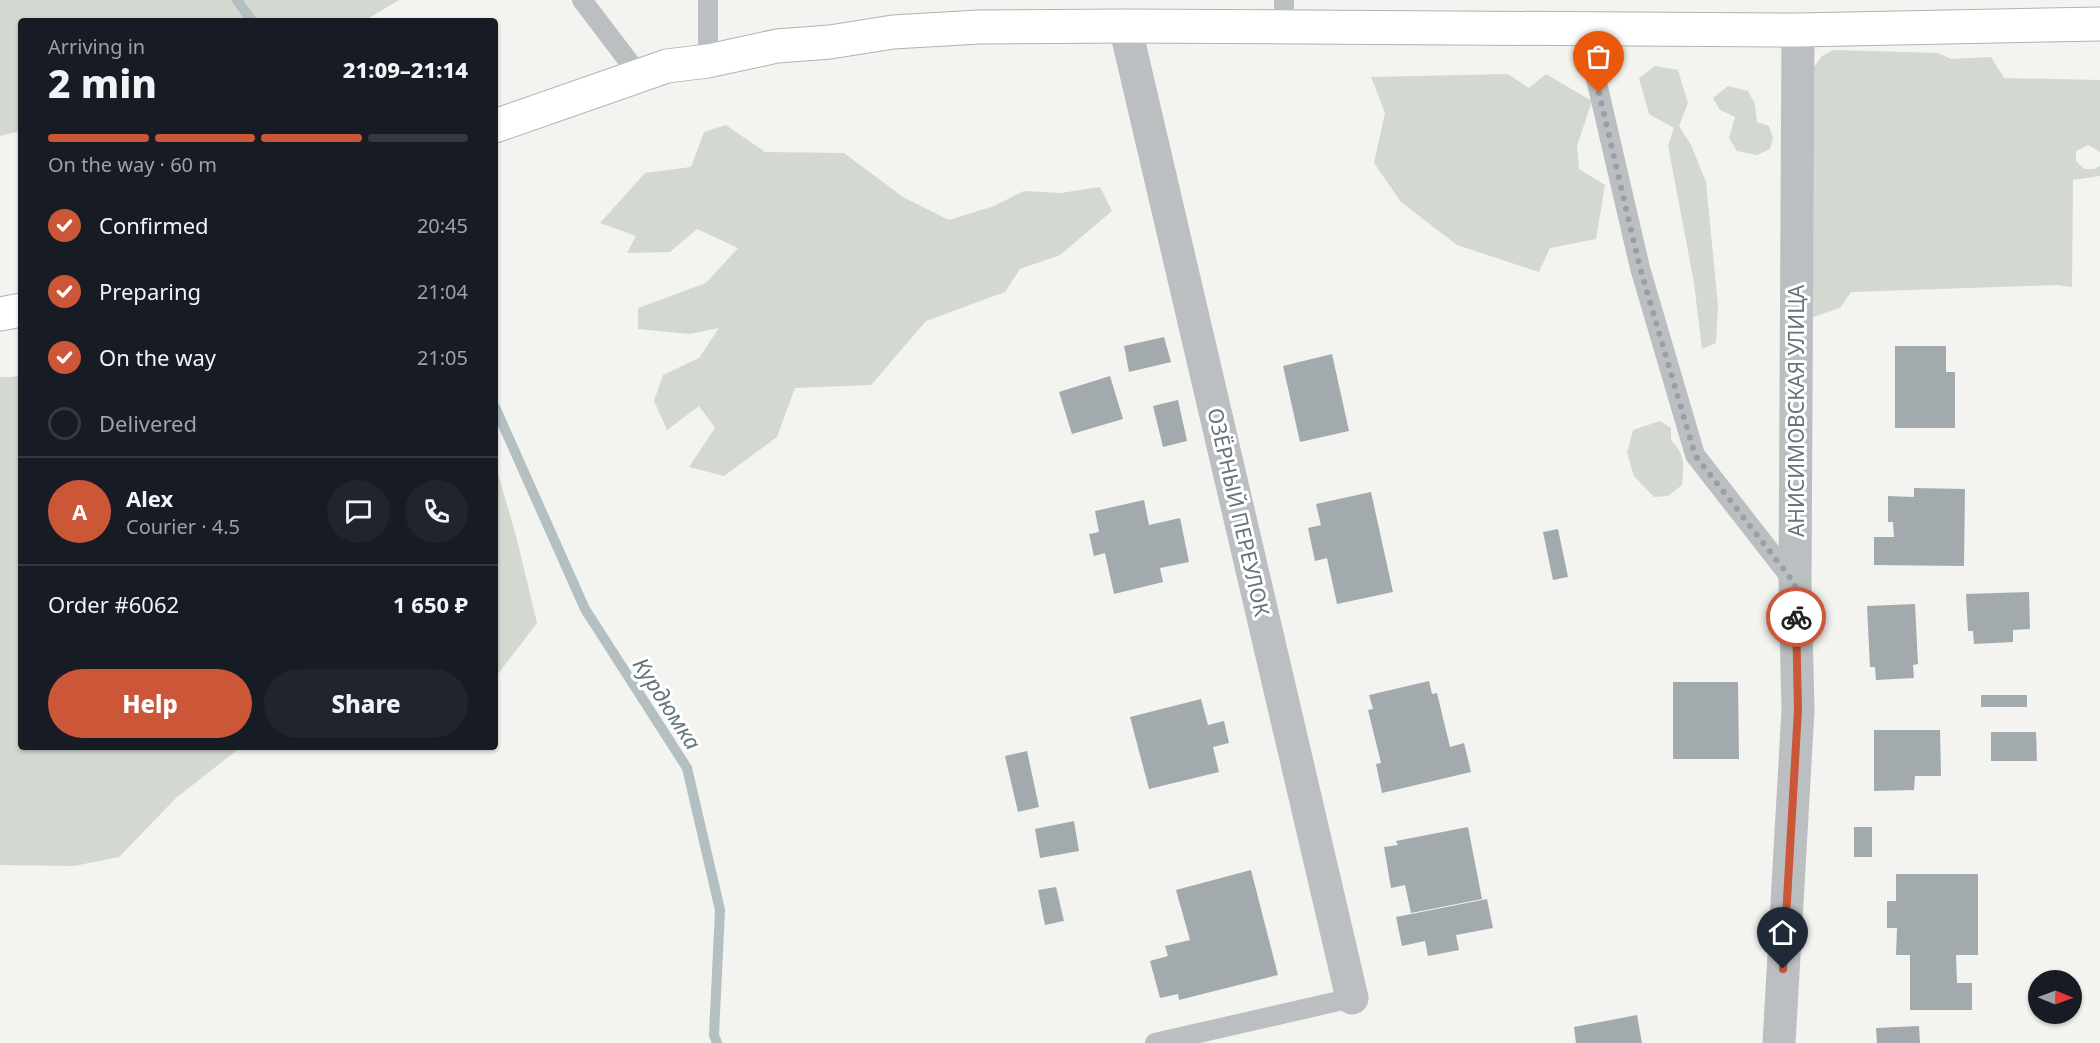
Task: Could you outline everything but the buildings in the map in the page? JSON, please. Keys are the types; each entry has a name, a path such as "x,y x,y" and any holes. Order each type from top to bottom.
{"main road":[{"path":"498,125 667,66 708,61 777,46 830,42 893,32 979,27 1125,26 1284,14 1584,27 1798,30 2100,24"},
{"path":"0,314 18,311"}],"street":[{"name":"ОЗЁРНЫЙ ПЕРЕУЛОК","path":"1125,26 1352,998"},
{"name":"АНИСИМОВСКАЯ УЛИЦА","path":"1779,1043 1798,710 1795,584 1798,30"}],"lane":[{"path":"582,0 639,75"},
{"path":"708,0 708,61"},
{"path":"1584,27 1640,268 1695,455 1795,584"},
{"path":"1155,1043 1352,998"}],"shaded area":[{"path":"0,0 399,0 369,18 18,18 18,132 0,136"},
{"path":"1834,50 1938,53 1951,59 1991,57 2004,78 2100,80 2100,152 2088,145 2076,151 2076,161 2084,169 2094,169 2100,166 2100,176 2073,180 2072,287 2057,285 1851,292 1840,308 1810,318 1812,70 1822,56"},
{"path":"1655,66 1678,70 1688,103 1679,126 1691,145 1706,182 1718,306 1716,343 1702,349 1694,283 1668,145 1674,128 1649,114 1639,78"},
{"path":"1508,74 1529,88 1546,74 1592,101 1577,146 1579,169 1605,185 1596,239 1550,248 1539,272 1457,245 1401,202 1374,163 1385,113 1371,77"},
{"path":"1728,86 1748,91 1755,104 1757,122 1769,126 1773,138 1770,149 1757,155 1737,151 1729,138 1735,117 1720,110 1713,98"},
{"path":"726,125 765,152 844,153 903,197 949,220 994,206 1024,191 1061,193 1100,187 1112,211 1060,255 1020,269 1005,292 926,321 871,385 795,388 777,437 724,476 689,467 715,428 699,406 667,430 654,401 663,375 699,358 719,328 690,334 638,329 638,308 706,283 738,248 697,229 670,252 627,253 636,236 600,223 645,173 691,167 704,132"},
{"path":"18,376 18,750 237,750 176,798 119,857 74,866 0,865 0,377"},
{"path":"1660,421 1671,428 1671,440 1682,456 1682,485 1668,496 1654,497 1634,476 1627,453 1633,430"},
{"path":"498,473 516,536 537,623 498,674"}],"waterway":[{"name":"Курдюмка","path":"237,0 250,18"},
{"name":"Курдюмка","path":"498,414 585,609 687,768 720,910 714,1035 717,1043"}],"way so far":[{"path":"1599,93 1640,268 1695,455 1795,584 1796,617"}],"route":[{"path":"1783,969 1798,710 1796,617"}]}
